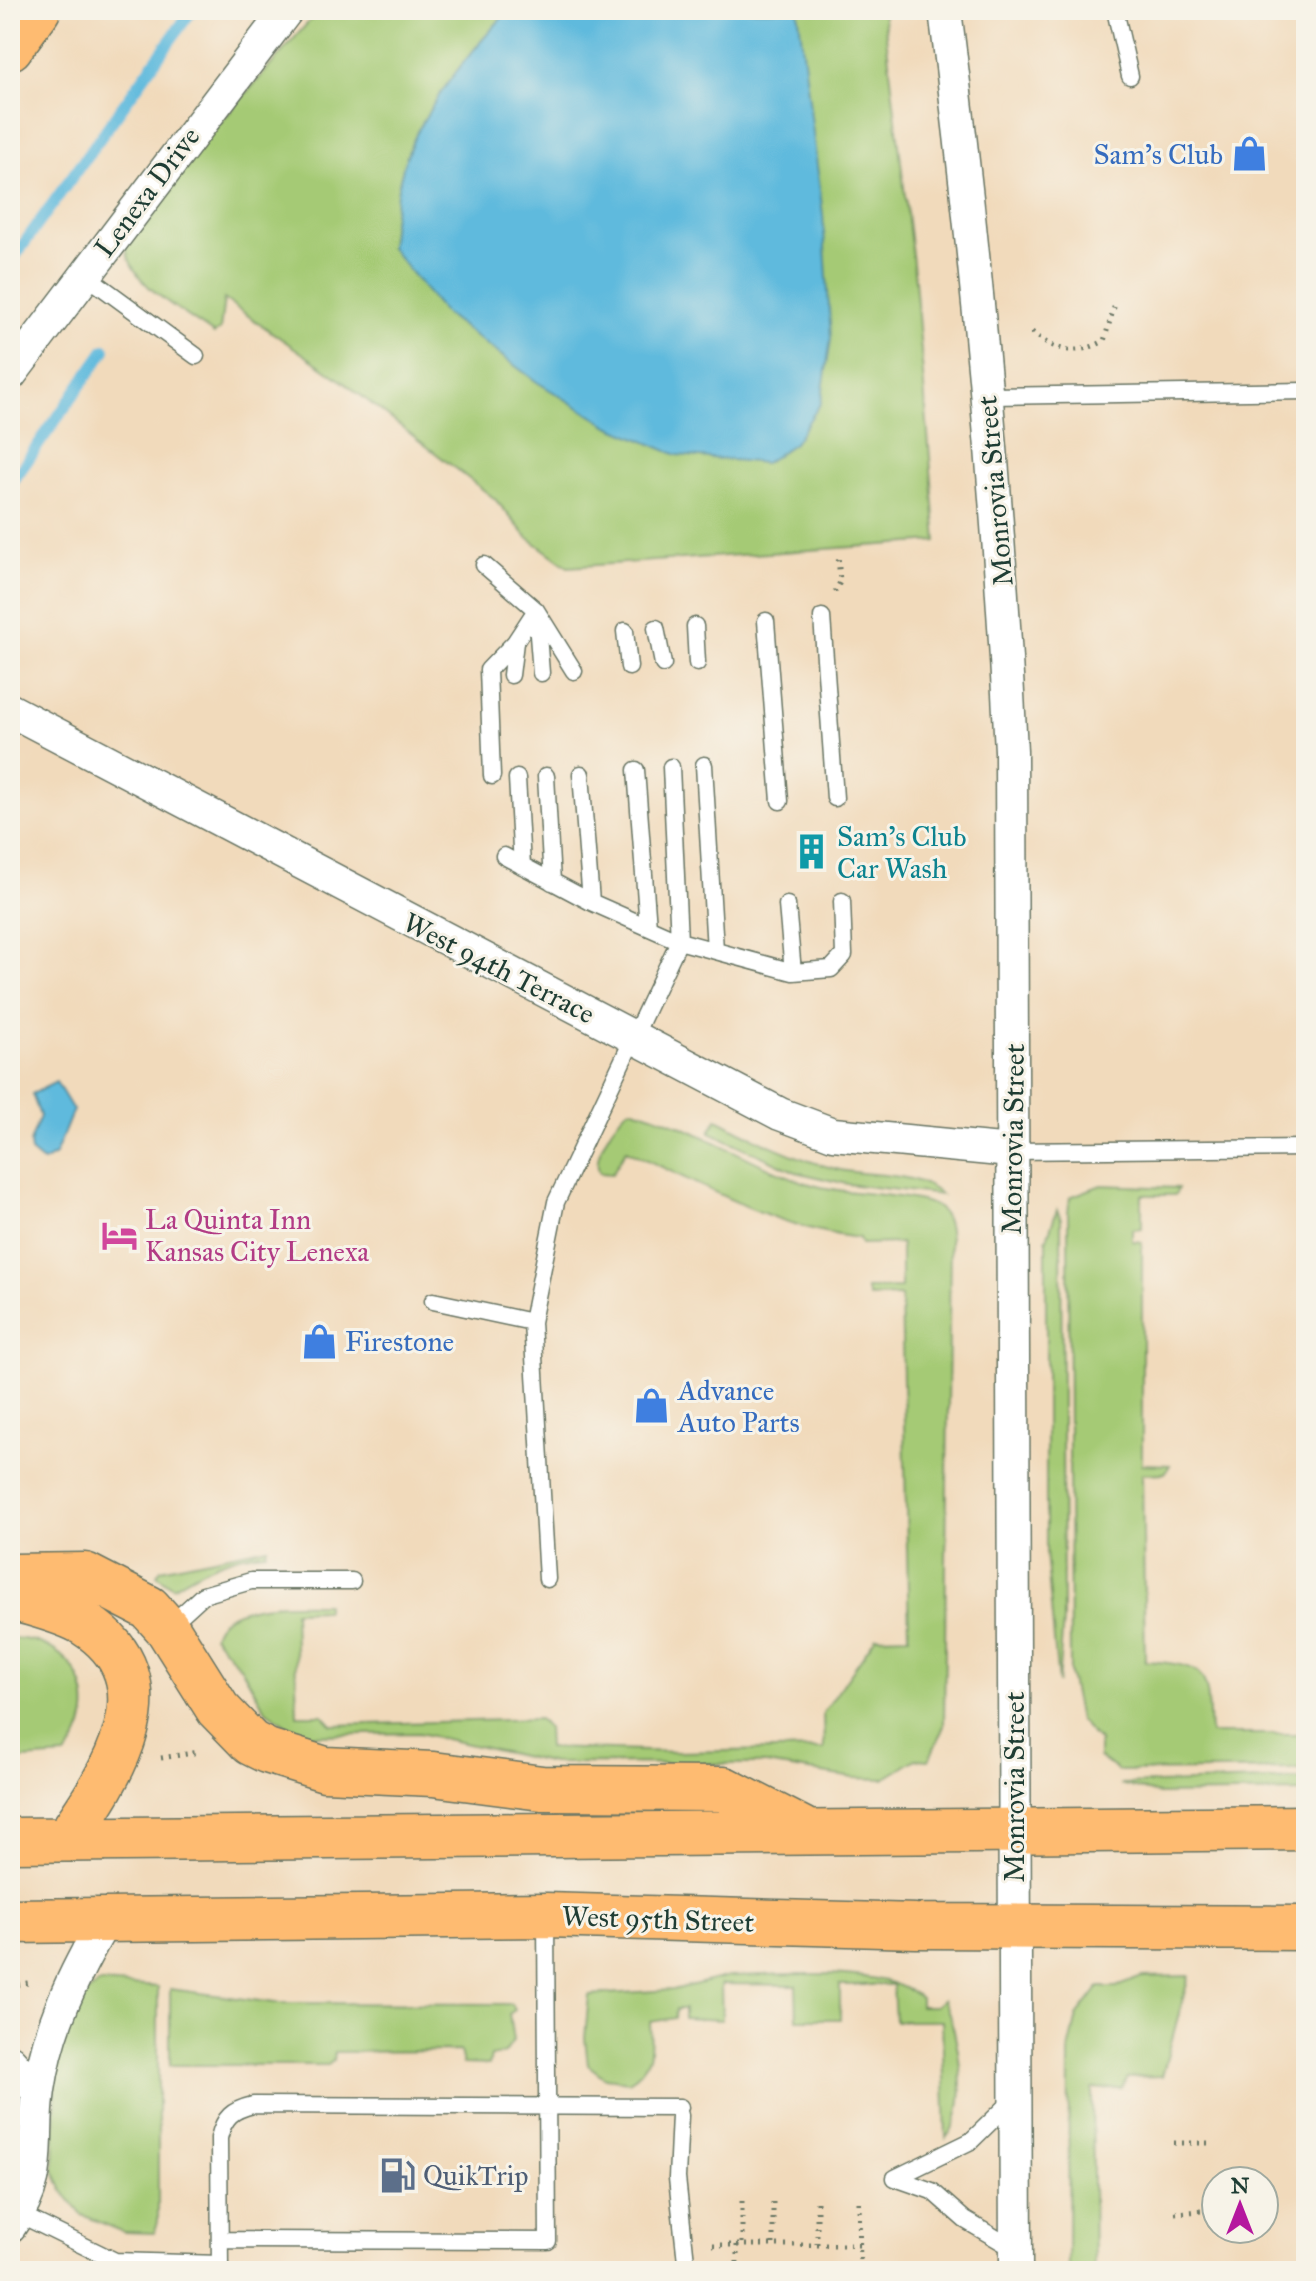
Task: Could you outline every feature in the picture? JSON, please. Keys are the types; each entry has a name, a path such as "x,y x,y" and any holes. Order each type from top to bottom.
{"main road":[{"path":"10,48 38,10"},
{"path":"10,1576 85,1575 149,1608 167,1628 218,1709 251,1743 267,1751 325,1769 433,1774 542,1788 724,1789 807,1832"},
{"path":"10,1597 82,1622 113,1645 132,1682 127,1729 111,1763 108,1780 67,1839"},
{"path":"10,1840 1306,1828"},
{"name":"West 95th Street","path":"10,1921 546,1915 1015,1926 1306,1928"}],"street":[{"name":"Lenexa Drive","path":"10,375 287,10"},
{"name":"Monrovia Street","path":"945,10 976,261 1003,579 1011,751 1015,1033 1011,1151 1016,2260"},
{"name":"West 94th Terrace","path":"10,710 780,1114 833,1134 1011,1151"},
{"path":"14,2220 26,2200 38,2156 38,2092 54,2020 106,1919"},
{"path":"10,2061 38,2092"}],"lane":[{"path":"1115,10 1130,76"},
{"path":"84,274 196,356"},
{"path":"988,396 1306,391"},
{"path":"484,565 536,610 574,671"},
{"path":"492,776 488,670 515,642 536,610"},
{"path":"536,610 541,673"},
{"path":"822,617 835,798"},
{"path":"766,621 780,801"},
{"path":"695,626 697,663"},
{"path":"656,628 663,664"},
{"path":"625,631 629,667"},
{"path":"511,675 515,642"},
{"path":"704,765 715,950"},
{"path":"547,1579 532,1322 556,1202 679,941 671,767"},
{"path":"636,770 648,927"},
{"path":"581,774 591,902"},
{"path":"546,776 552,882"},
{"path":"517,778 522,866"},
{"path":"504,856 591,902 679,941 793,972 831,969 844,955 842,901"},
{"path":"787,905 793,972"},
{"path":"1011,1151 1306,1148"},
{"path":"433,1301 532,1322"},
{"path":"167,1628 203,1595 251,1581 352,1581"},
{"path":"220,2240 548,2241 546,1915"},
{"path":"1016,2098 971,2141 895,2178 932,2191 1016,2260"},
{"path":"14,2220 115,2261 220,2267 219,2138 222,2123 237,2109 253,2105 547,2105 680,2111 677,2178 687,2271"}],"path":[{"path":"1032,332 1046,344 1067,351 1087,351 1104,341 1115,304"},
{"path":"832,596 840,582 838,555"},
{"path":"158,1759 210,1750"},
{"path":"10,1986 35,1981"},
{"path":"1174,2143 1210,2143"},
{"path":"737,2271 742,2201"},
{"path":"773,2202 773,2245"},
{"path":"817,2202 817,2245"},
{"path":"859,2202 860,2271"},
{"path":"1175,2213 1200,2211"},
{"path":"708,2245 860,2245"}],"green space":[{"path":"319,10 883,10 915,280 937,541 568,567 527,537 495,499 342,381 224,299 220,330 214,334 159,296 136,271 126,243 207,138"},
{"path":"630,1108 677,1124 767,1167 813,1185 893,1196 935,1206 949,1228 944,1726 929,1760 916,1759 884,1779 854,1778 766,1764 552,1763 419,1733 311,1735 291,1728 266,1711 242,1669 213,1636 219,1624 230,1615 244,1610 279,1604 326,1604 326,1610 294,1611 297,1715 323,1715 332,1725 539,1719 547,1728 548,1748 678,1752 824,1749 823,1713 876,1637 909,1636 901,1296 869,1297 866,1289 901,1288 901,1243 861,1244 859,1238 828,1233 768,1215 626,1150 612,1174 600,1173 598,1158 601,1148 618,1120"},
{"path":"717,1119 805,1159 849,1172 918,1181 941,1195 847,1184 796,1172 710,1132"},
{"path":"1101,1185 1178,1188 1175,1195 1142,1195 1142,1228 1132,1229 1132,1241 1142,1242 1142,1464 1170,1465 1165,1473 1142,1474 1145,1661 1183,1666 1201,1676 1208,1697 1210,1734 1306,1734 1306,1769 1118,1771 1099,1757 1099,1741 1079,1720 1070,1675 1068,1212 1070,1197"},
{"path":"1057,1210 1061,1219 1063,1620 1058,1684 1046,1552 1046,1241"},
{"path":"267,1547 266,1552 217,1564 173,1587 157,1575 161,1569"},
{"path":"10,1638 33,1641 53,1649 68,1662 79,1678 85,1697 85,1716 78,1737 65,1756 10,1760"},
{"path":"1306,1779 1306,1792 1159,1794 1120,1784"},
{"path":"729,1976 857,1976 903,1987 920,1998 920,2006 935,2006 943,1999 958,2050 961,2090 954,2125 946,2138 942,2021 895,2021 893,1985 840,1985 840,2019 797,2019 796,1985 721,1984 722,2020 684,2018 684,2009 676,2009 675,2018 650,2022 647,2063 629,2081 605,2078 588,2065 585,2038 589,1995 673,1990"},
{"path":"1189,1976 1162,2076 1128,2077 1121,2088 1092,2089 1094,2271 1068,2271 1069,2050 1077,2016 1099,1987 1116,1987 1142,1977"},
{"path":"100,1983 158,1987 158,2222 154,2233 124,2232 82,2215 63,2191 54,2171 56,2065 76,2001"},
{"path":"170,1989 275,2003 511,2004 515,2010 509,2014 513,2041 505,2053 491,2056 489,2065 463,2064 460,2051 334,2052 333,2061 328,2065 170,2065"}],"water":[{"path":"509,10 798,10 823,215 831,339 821,403 794,443 765,463 677,455 611,427 537,382 444,313 390,247 402,170 420,127 455,74"},
{"path":"56,1082 73,1110 55,1155 43,1162 31,1152 30,1143 40,1116 32,1094"}],"waterway":[{"path":"10,263 192,10"},
{"path":"10,485 105,350"}],"place":[{"name":"Sam's Club","path":"1249,154"},
{"name":"Sam's Club Car Wash","path":"811,852"},
{"name":"La Quinta Inn Kansas City Lenexa","path":"119,1235"},
{"name":"Firestone","path":"319,1341"},
{"name":"Advance Auto Parts","path":"652,1406"},
{"name":"QuikTrip","path":"397,2175"}]}
